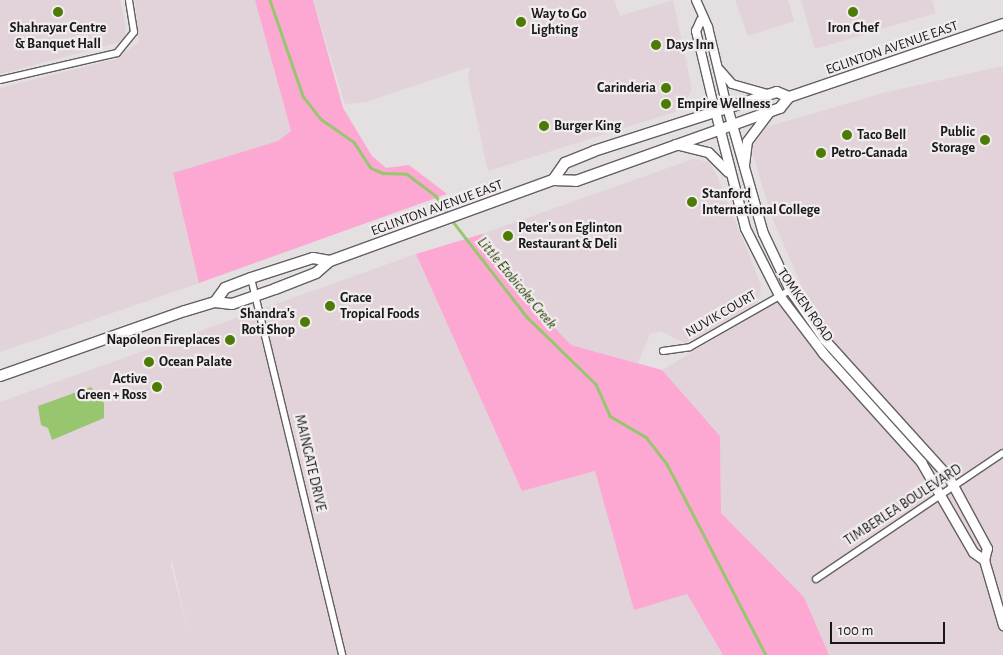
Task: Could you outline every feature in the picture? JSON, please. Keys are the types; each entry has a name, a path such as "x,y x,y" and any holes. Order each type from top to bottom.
{"main road":[{"name":"EGLINTON AVENUE EAST","path":"0,376 215,302 232,304 316,274 330,261 443,222 553,180 576,181 674,144 769,112 789,97 1003,24"},
{"name":"EGLINTON AVENUE EAST","path":"553,180 565,163 714,111 770,94 789,97"},
{"name":"TOMKEN ROAD","path":"727,107 730,125 763,233 790,290 824,339 917,438 954,486 987,548 984,560 1003,625"},
{"name":"TOMKEN ROAD","path":"714,111 745,228 779,295 823,353 904,440 943,494 973,552 984,560"},
{"path":"744,173 747,141 769,112"},
{"path":"674,144 708,152 729,173"},
{"name":"EGLINTON AVENUE EAST","path":"215,302 225,288 251,278 313,258 330,261"}],"street":[{"path":"0,80 117,53 134,32 129,0"},
{"name":"TOMKEN ROAD","path":"696,0 701,20 708,27 727,107"},
{"name":"TOMKEN ROAD","path":"701,20 696,30 714,111"},
{"path":"719,69 732,84 770,94"},
{"name":"MAINGATE DRIVE","path":"251,278 257,294 342,655"},
{"name":"NUVIK COURT","path":"663,351 690,347 790,290"},
{"name":"TIMBERLEA BOULEVARD","path":"816,579 1003,453"}],"shaded area":[{"path":"0,0 120,0 126,28 124,41 0,74"},
{"path":"135,0 255,0 291,131 278,141 173,173 199,283 0,352 0,88 116,59 139,42"},
{"path":"255,0 313,0 343,108 372,156 386,168 409,165 447,194 199,283 173,173 278,141 291,131"},
{"path":"313,0 614,0 620,16 673,0 692,89 681,110 488,171 468,78 470,67 366,102 345,104"},
{"path":"735,0 788,0 794,21 748,36"},
{"path":"801,0 932,0 935,13 815,49"},
{"path":"1003,66 1003,655 829,655 804,597 721,513 720,436 662,370 802,287 771,215 751,148 767,127 883,93"},
{"path":"693,159 709,162 717,176 761,285 760,296 752,308 685,343 660,331 650,334 638,363 571,345 536,308 482,234"},
{"path":"482,234 536,308 571,345 662,370 720,436 721,513 804,597 829,655 723,655 687,594 634,610 595,471 522,491 416,254"},
{"path":"416,254 522,491 595,471 634,609 687,594 723,655 0,655 0,402","holes":["172,561 189,635 170,562"]},
{"path":"91,387 104,403 104,418 52,440 48,428 41,425 38,406"}],"waterway":[{"name":"Little Etobicoke Creek","path":"270,0 303,96 321,119 354,142 371,168 383,173 407,174 436,196 448,214"},
{"name":"Little Etobicoke Creek","path":"451,219 527,317 596,384 610,416 646,437 667,464 766,655"}],"place":[{"name":"Shahrayar Centre & Banquet Hall","path":"58,12"},
{"name":"Iron Chef","path":"853,12"},
{"name":"Way to Go Lighting","path":"521,22"},
{"name":"Days Inn","path":"656,45"},
{"name":"Carinderia","path":"666,88"},
{"name":"Empire Wellness","path":"666,104"},
{"name":"Burger King","path":"544,126"},
{"name":"Taco Bell","path":"847,135"},
{"name":"Public Storage","path":"985,140"},
{"name":"Petro-Canada","path":"821,153"},
{"name":"Stanford International College","path":"692,202"},
{"name":"Peter's on Eglinton Restaurant & Deli","path":"508,236"},
{"name":"Grace Tropical Foods","path":"330,306"},
{"name":"Shandra's Roti Shop","path":"305,322"},
{"name":"Napoleon Fireplaces","path":"230,340"},
{"name":"Ocean Palate","path":"149,362"},
{"name":"Active Green + Ross","path":"157,387"}]}
